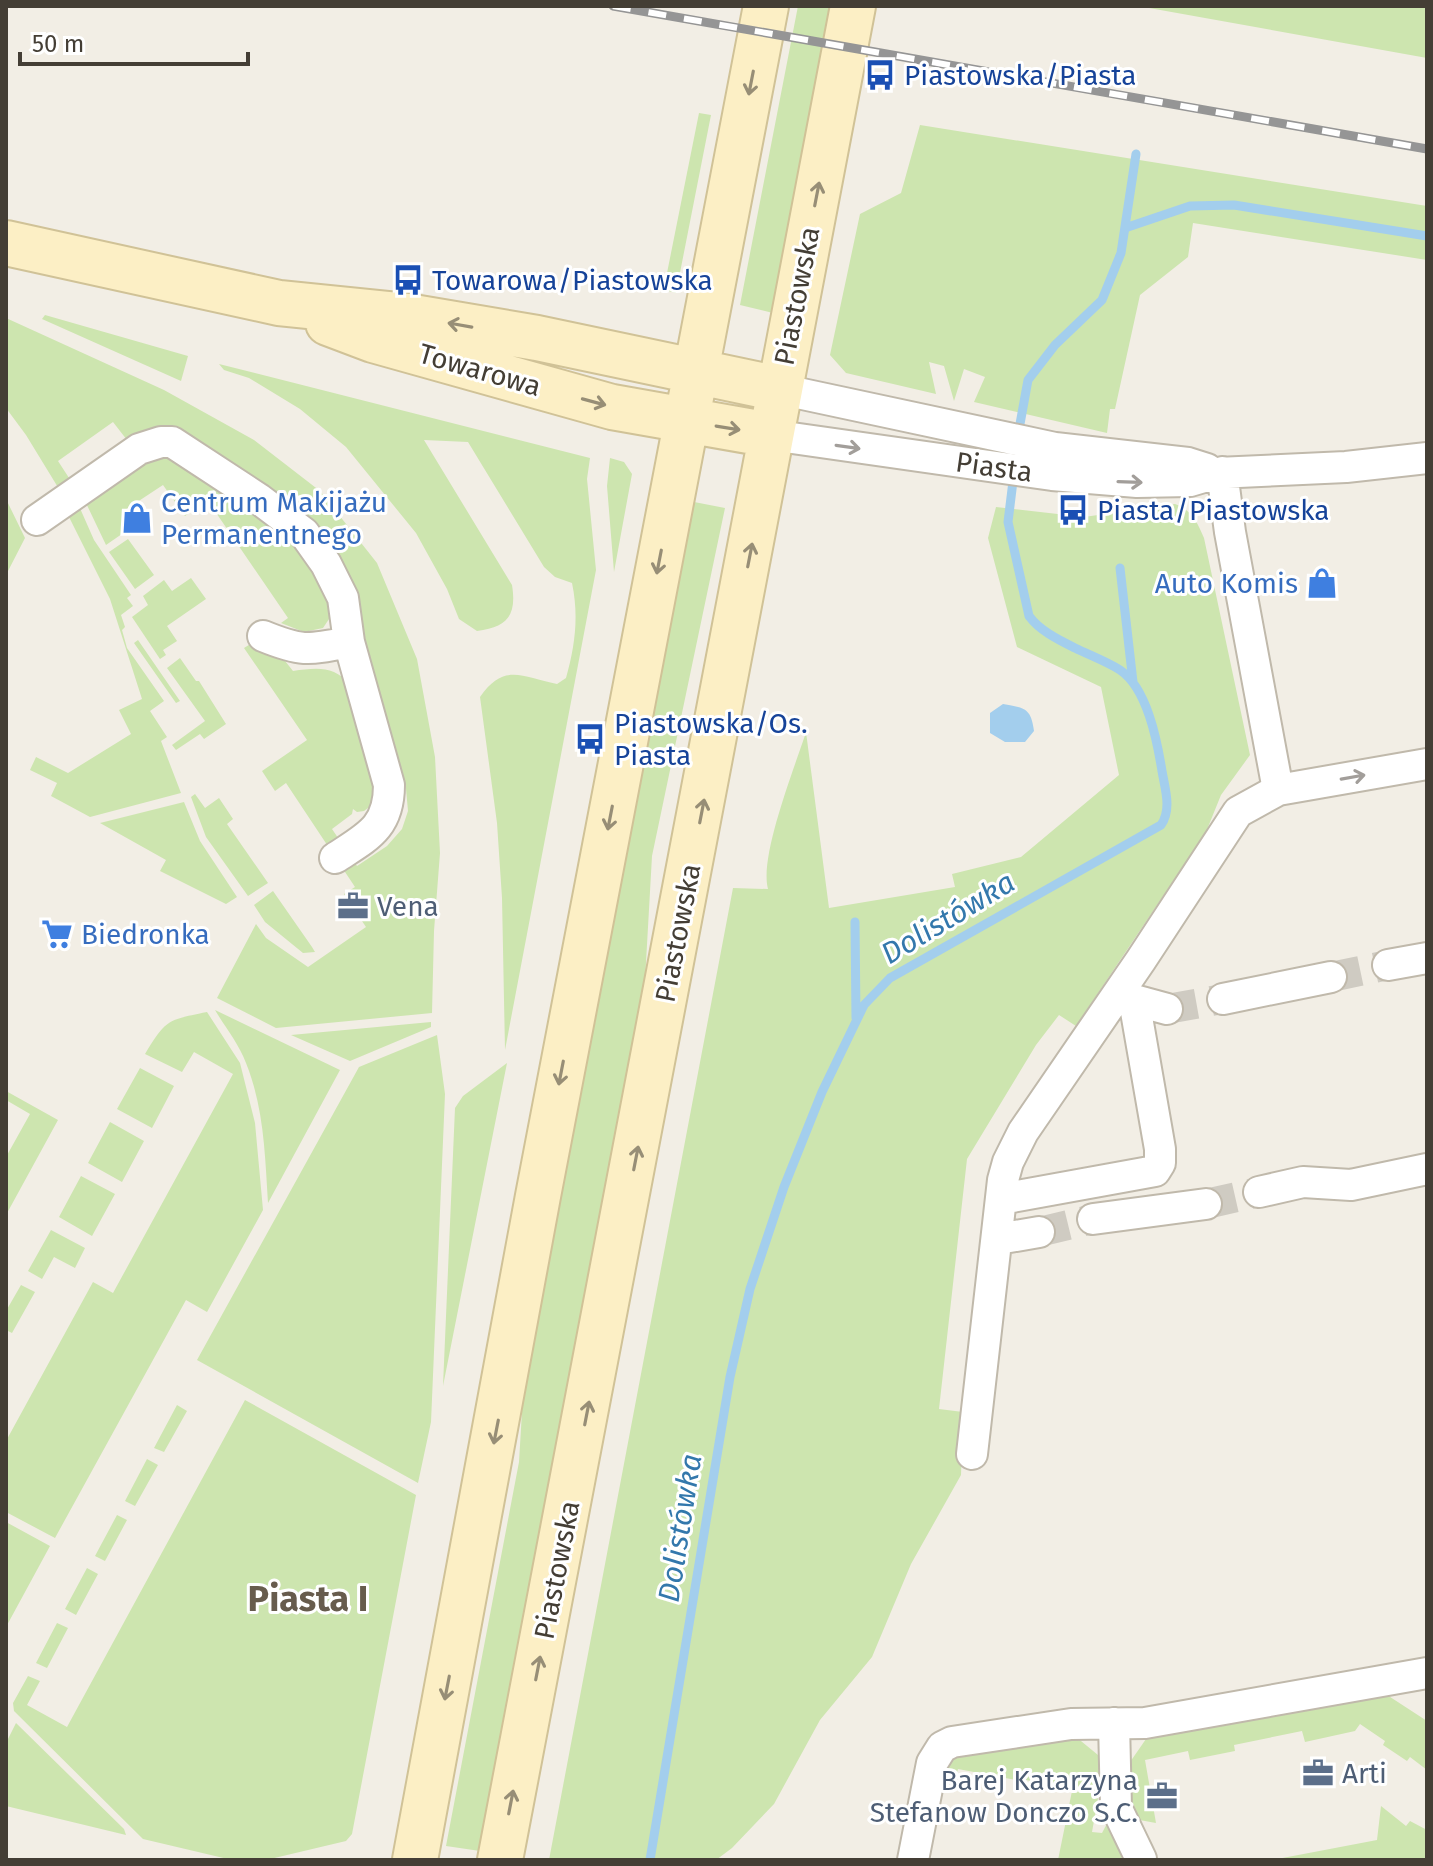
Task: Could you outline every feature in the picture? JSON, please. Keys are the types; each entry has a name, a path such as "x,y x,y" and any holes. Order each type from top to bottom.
{"main road":[{"path":"415,1860 766,6"},
{"name":"Piastowska","path":"500,1860 853,6"},
{"name":"Towarowa","path":"6,243 279,303 407,316 537,338 779,389"},
{"name":"Towarowa","path":"279,303 373,340 612,407 771,435"},
{"path":"524,382 541,370 546,362 546,353 537,338"}],"street":[{"name":"Piasta","path":"779,389 987,434 1054,462"},
{"name":"Piasta","path":"771,435 984,466 1054,462 1188,463 1219,472 1346,467 1427,458"},
{"path":"37,520 139,449 151,444 172,442 248,491 304,533 326,564 343,598 349,642 389,785 389,804 382,822 370,835 335,858"},
{"path":"1219,472 1278,790"},
{"path":"263,636 293,649 314,649 349,642"},
{"path":"972,1454 1001,1199 1008,1162 1023,1132 1128,995 1238,812 1278,790 1427,764"},
{"path":"1388,965 1427,958"},
{"path":"1223,999 1331,977"},
{"path":"1128,995 1167,1009"},
{"path":"1001,1199 1155,1171 1160,1163 1160,1149 1128,995"},
{"path":"1259,1192 1303,1182 1351,1185 1427,1169"},
{"path":"1093,1219 1206,1204"},
{"path":"998,1239 1039,1232"},
{"path":"913,1860 932,1763 942,1747 952,1742 1071,1724 1145,1723 1427,1673"},
{"path":"1114,1723 1116,1807 1141,1859"}],"green space":[{"path":"798,6 835,6 773,313 740,305"},
{"path":"1138,6 1427,6 1427,58"},
{"path":"699,113 711,115 676,293 668,291 665,283"},
{"path":"920,125 1427,206 1427,260 1193,223 1188,257 1140,295 1115,409 1110,409 1107,433 974,402 985,377 964,369 954,401 944,366 929,362 936,394 846,373 830,355 860,214 901,193"},
{"path":"45,315 188,356 181,381 42,319"},
{"path":"6,318 164,390 254,440 320,491 377,563 417,659 435,757 440,853 432,1013 276,1028 217,998 256,924 266,938 308,967 366,927 344,894 355,887 286,783 275,791 262,771 307,740 244,648 252,643 274,647 293,671 331,671 350,685 379,787 372,805 364,811 353,809 352,814 332,829 357,866 387,846 402,829 408,811 406,789 372,672 350,580 152,430 127,440 113,422 58,461 71,481 59,489 6,408"},
{"path":"219,364 590,458 587,479 596,570 505,1050 497,823 480,697 497,679 506,676 524,676 557,684 566,678 575,631 572,583 555,577 544,567 468,442 424,440 512,585 513,605 508,618 496,626 477,631 459,619 447,589 416,533 346,447 300,409 249,378 224,370"},
{"path":"161,453 201,473 296,545 327,589 331,616 323,628 304,632 281,623 288,618 208,501 185,516 163,485 122,512 132,527 106,545 85,501 144,458"},
{"path":"610,458 624,462 632,474 614,572 607,486"},
{"path":"6,499 25,538 7,573 6,565"},
{"path":"689,501 725,508 652,856 644,998 480,1851 446,1846 519,1462 525,1361"},
{"path":"1175,504 1190,513 1204,538 1250,755 1221,795 1206,832 1076,1026 1059,1015 1036,1045 967,1159 939,1409 963,1412 961,1475 911,1564 872,1657 820,1720 774,1804 732,1848 716,1860 549,1860 733,888 768,889 773,834 806,732 829,908 955,887 952,874 1021,857 1119,775 1101,687 1017,647 988,538 996,507 1084,517"},
{"path":"79,506 94,540 131,595 127,598 133,606 121,615 125,627 122,630 127,648 164,701 150,711 167,737 161,741 181,793 90,817 51,796 57,783 30,770 36,757 68,773 131,734 119,710 142,699 110,599 67,513"},
{"path":"128,539 154,575 135,589 109,552"},
{"path":"191,578 206,599 167,626 177,641 163,650 166,655 160,659 132,617 148,605 143,596 164,580 172,591"},
{"path":"138,640 180,701 176,703 134,643"},
{"path":"180,658 199,681 226,724 204,739 200,734 176,750 172,745 205,721 167,668"},
{"path":"195,794 205,808 219,798 233,819 227,824 268,883 248,896 206,837 191,797"},
{"path":"184,802 200,841 237,897 226,904 160,871 166,860 100,823"},
{"path":"273,891 315,952 303,953 265,922 254,905"},
{"path":"215,1010 340,1070 268,1203 257,1097 240,1049"},
{"path":"207,1012 240,1063 255,1123 263,1210 207,1312 186,1300 55,1538 6,1512 6,1441 93,1282 113,1293 233,1074 194,1052 182,1072 145,1054 169,1023"},
{"path":"431,1022 431,1027 350,1061 291,1035"},
{"path":"437,1035 445,1094 431,1422 418,1483 197,1360 359,1067"},
{"path":"507,1063 443,1386 455,1108 463,1096"},
{"path":"140,1068 174,1086 152,1128 117,1109"},
{"path":"6,1091 58,1120 6,1215 6,1157 30,1114 6,1100"},
{"path":"110,1122 144,1141 122,1182 88,1163"},
{"path":"81,1176 115,1194 92,1236 59,1217"},
{"path":"51,1230 85,1248 75,1268 54,1257 42,1279 28,1271"},
{"path":"21,1285 35,1292 12,1333 6,1330 6,1311"},
{"path":"245,1400 416,1495 352,1834 346,1841 266,1860 232,1860 143,1839 14,1711 13,1703 28,1676 40,1681 27,1705 67,1727"},
{"path":"177,1405 187,1411 164,1452 154,1448"},
{"path":"147,1459 158,1465 135,1506 125,1501"},
{"path":"117,1515 127,1520 105,1561 95,1556"},
{"path":"6,1522 50,1546 6,1627"},
{"path":"87,1568 98,1574 76,1615 65,1609"},
{"path":"57,1623 68,1628 47,1668 36,1663"},
{"path":"1384,1693 1427,1721 1427,1770 1410,1757 1407,1761 1383,1745 1385,1741 1360,1724 1355,1731 1305,1742 1302,1731 1234,1745 1235,1751 1190,1760 1188,1751 1145,1760 1156,1823 1134,1819 1128,1765 1146,1739"},
{"path":"16,1723 124,1829 126,1835 6,1806 6,1743"},
{"path":"1070,1732 1098,1755 1103,1771 1092,1832 1102,1833 1111,1816 1122,1860 1058,1860 1072,1791 1018,1778 958,1769 957,1773 940,1770 947,1758"},
{"path":"1381,1806 1406,1826 1410,1821 1427,1830 1427,1860 1272,1860 1377,1840"}],"water":[{"path":"1003,704 1022,708 1029,713 1034,731 1025,742 1005,742 990,733 990,713"}],"waterway":[{"name":"Dolistówka","path":"1018,435 1028,380 1055,345 1102,300 1121,253 1136,154"},
{"path":"1125,228 1190,206 1234,205 1427,236"},
{"name":"Dolistówka","path":"650,1860 730,1377 750,1289 784,1187 822,1092 864,1005 890,978 1161,825 1166,812 1166,792 1157,745 1137,689 1120,670 1056,638 1029,616 1008,522 1014,473"},
{"path":"1120,568 1133,682"},
{"path":"855,922 856,1018"}],"tunnel":[{"path":"1331,977 1388,965"},
{"path":"1167,1009 1223,999"},
{"path":"1206,1204 1259,1192"},
{"path":"1039,1232 1093,1219"}],"railway":[{"path":"613,6 1427,149"}],"place":[{"name":"Piastowska/Piasta","path":"880,75"},
{"name":"Towarowa/Piastowska","path":"408,280"},
{"name":"Piasta/Piastowska","path":"1073,510"},
{"name":"Centrum Makijażu Permanentnego","path":"137,518"},
{"name":"Auto Komis","path":"1322,583"},
{"name":"Piastowska/Os. Piasta","path":"590,739"},
{"name":"Vena","path":"353,906"},
{"name":"Biedronka","path":"57,934"},
{"name":"Arti","path":"1318,1773"},
{"name":"Barej Katarzyna Stefanow Donczo S.C.","path":"1162,1796"}],"district":[{"name":"Piasta I","path":"308,1599"}]}
